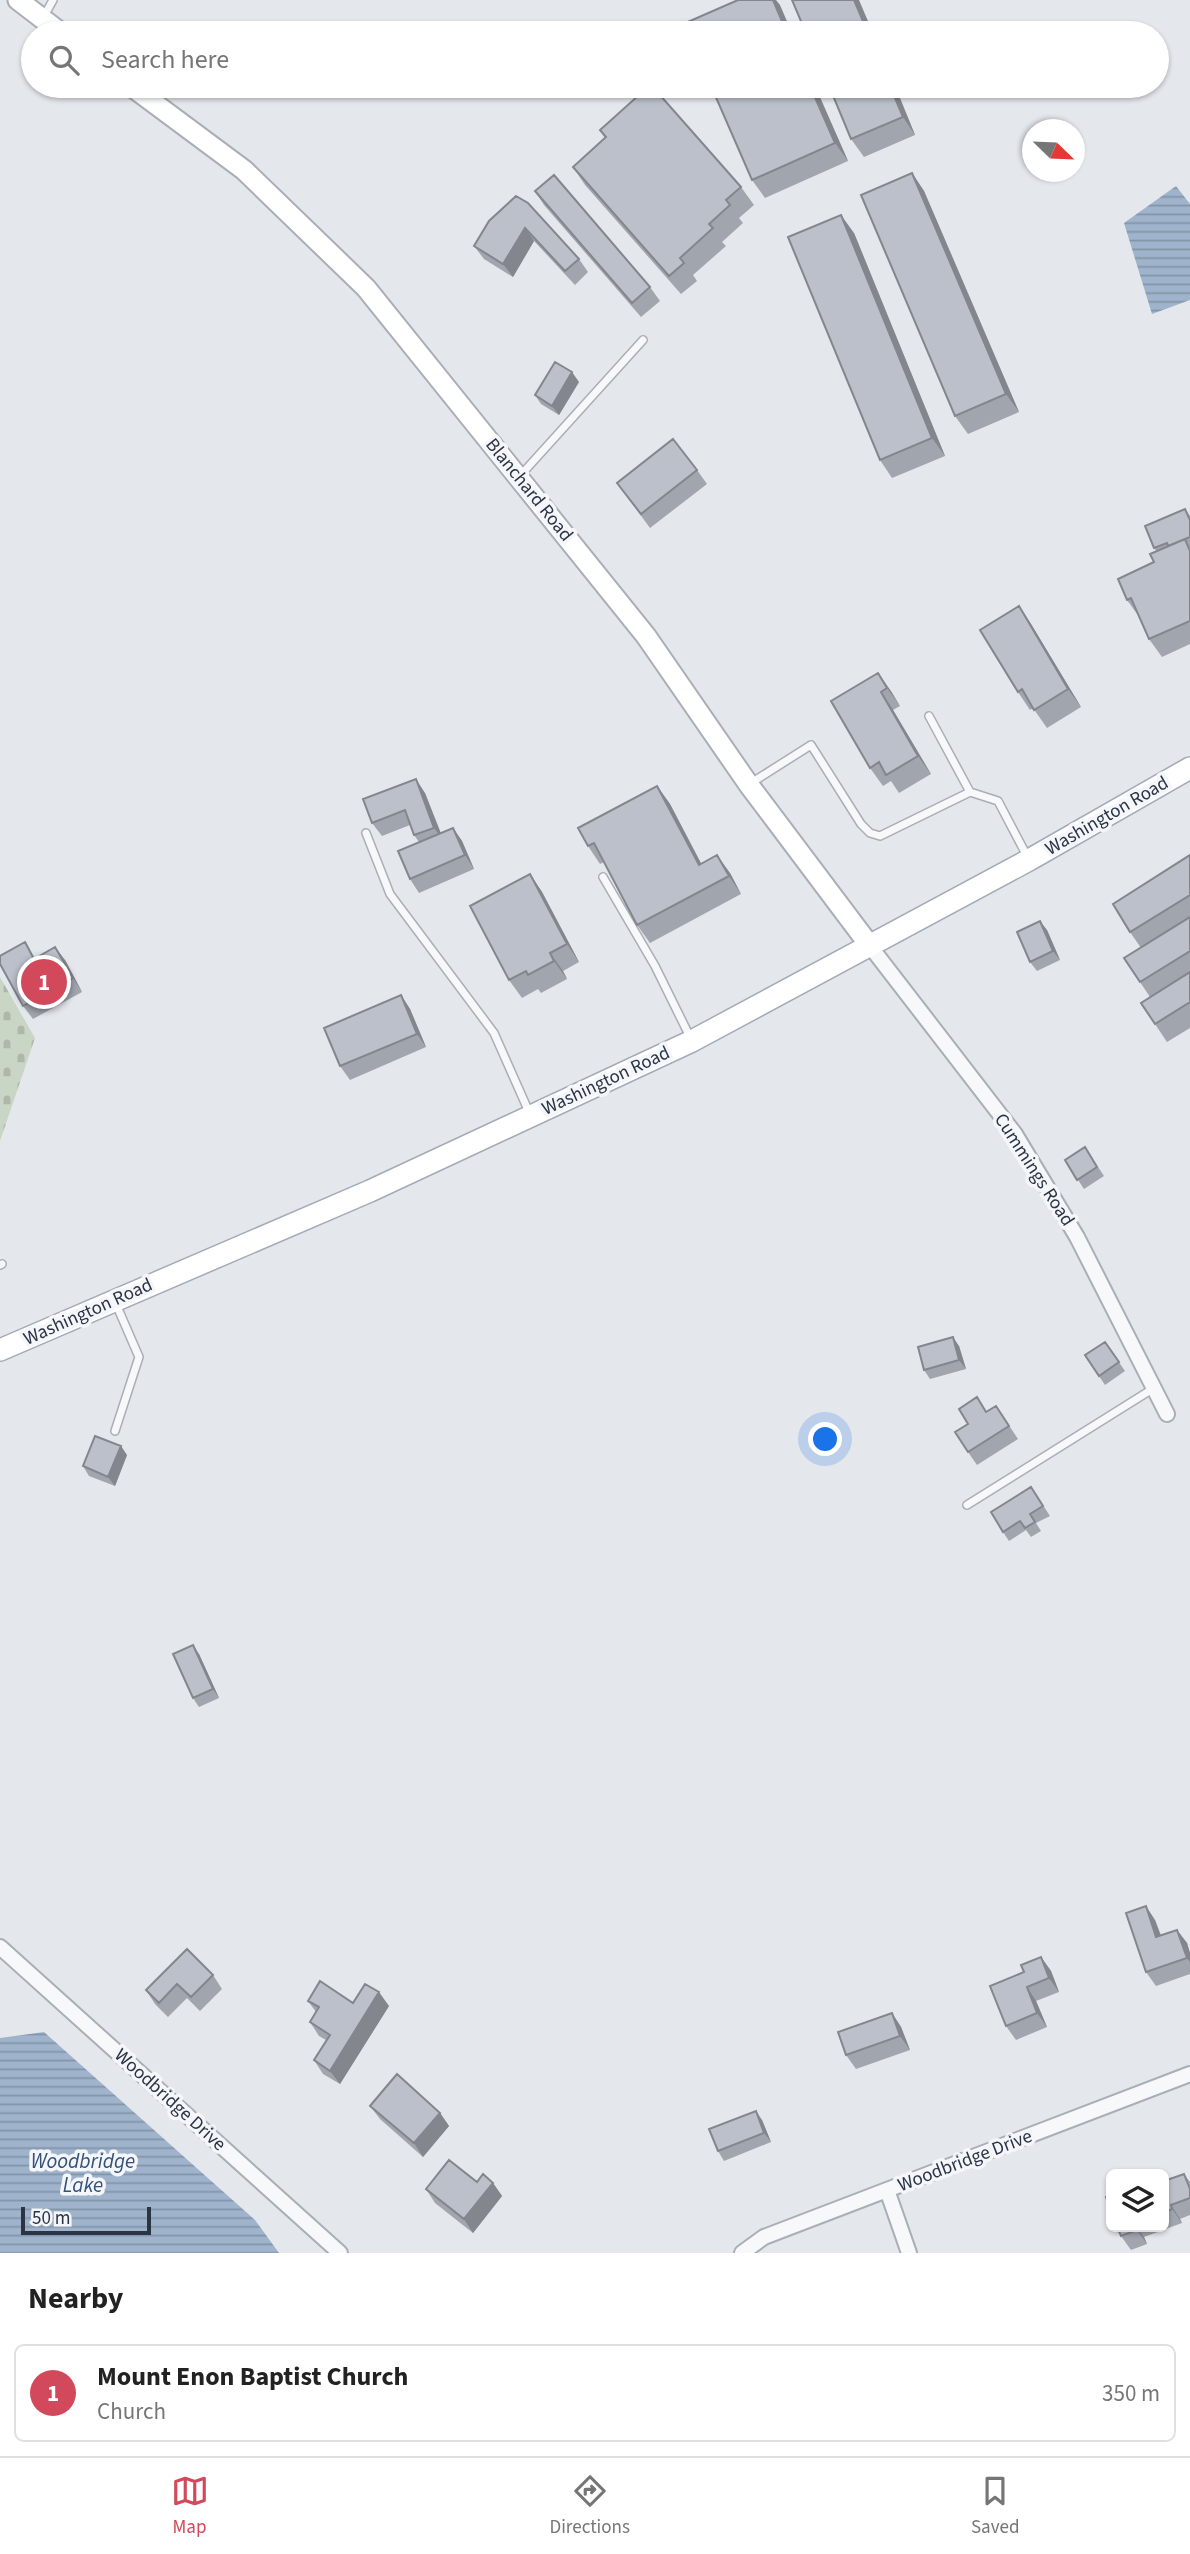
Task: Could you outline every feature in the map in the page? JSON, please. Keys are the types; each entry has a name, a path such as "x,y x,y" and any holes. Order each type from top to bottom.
{"main road":[{"name":"Washington Road","path":"0,1350 370,1191 692,1041 1029,860 1190,768"}],"street":[{"path":"18,0 45,21"},
{"name":"Blanchard Road","path":"147,98 244,170 366,288 646,636 749,785 870,946"},
{"name":"Cummings Road","path":"870,946 1015,1134 1077,1237 1167,1415"},
{"name":"Woodbridge Drive","path":"0,1947 341,2253"},
{"name":"Woodbridge Drive","path":"742,2253 764,2237 1190,2074"},
{"path":"887,2190 909,2253"}],"lane":[{"path":"42,19 53,0"},
{"path":"518,477 643,340"},
{"path":"929,716 970,792 998,801 1029,860"},
{"path":"749,785 810,745 861,824 870,833 880,836 970,792"},
{"path":"366,833 390,894 494,1032 531,1116"},
{"path":"603,877 655,966 692,1041"},
{"path":"114,1300 139,1357 115,1431"},
{"path":"967,1505 1154,1388"}],"green space":[{"path":"0,977 35,1038 0,1141"}],"water":[{"path":"1176,186 1190,204 1190,300 1152,314 1124,223"},
{"name":"Woodbridge Lake","path":"44,2032 255,2220 279,2253 0,2253 0,2038"}],"building":[{"path":"738,0 773,0 782,21 690,21"},
{"path":"792,0 854,0 863,21 801,21"},
{"path":"636,98 663,98 741,187 726,200 730,205 709,224 713,228 680,258 684,263 669,276 573,167 606,137 600,130"},
{"path":"716,98 815,98 835,143 752,180"},
{"path":"834,98 895,98 903,117 851,139"},
{"path":"912,173 1006,394 955,416 861,195"},
{"path":"554,175 650,287 632,303 535,191"},
{"path":"516,196 528,203 579,259 565,271 525,228 503,264 474,246 489,221"},
{"path":"841,215 932,438 880,460 788,237"},
{"path":"555,362 572,372 552,406 535,395"},
{"path":"673,439 697,470 641,514 617,483"},
{"path":"1185,509 1190,520 1190,537 1168,546 1167,543 1154,548 1145,526"},
{"path":"1185,539 1190,551 1190,621 1149,639 1131,598 1127,600 1118,579 1154,562 1150,554"},
{"path":"1019,606 1068,689 1034,710 1022,689 1018,692 980,630"},
{"path":"878,673 887,688 881,692 918,756 886,775 879,762 870,768 831,701"},
{"path":"416,779 434,828 414,835 405,810 372,823 363,799"},
{"path":"657,786 699,865 717,855 729,876 637,925 594,843 588,846 578,828"},
{"path":"453,828 465,855 410,879 398,851"},
{"path":"1190,855 1190,895 1130,932 1113,904"},
{"path":"530,874 567,944 550,953 554,961 528,975 526,971 509,980 470,906"},
{"path":"1190,917 1190,951 1140,982 1124,958"},
{"path":"1040,921 1053,951 1030,962 1017,932"},
{"path":"25,942 34,959 55,947 73,978 23,1006 0,964 0,956"},
{"path":"1190,972 1190,1002 1155,1024 1141,1003"},
{"path":"401,995 417,1034 340,1066 324,1028"},
{"path":"1085,1147 1097,1167 1077,1180 1065,1160"},
{"path":"953,1337 959,1360 924,1370 918,1347"},
{"path":"1105,1342 1119,1362 1099,1376 1085,1355"},
{"path":"977,1397 986,1412 996,1406 1009,1426 968,1452 955,1432 968,1424 959,1409"},
{"path":"95,1436 121,1446 108,1477 83,1466"},
{"path":"1031,1487 1043,1506 1030,1514 1035,1522 1025,1528 1020,1521 1003,1532 991,1512"},
{"path":"193,1645 213,1689 193,1698 173,1654"},
{"path":"1146,1906 1156,1937 1177,1930 1187,1958 1146,1972 1126,1913"},
{"path":"187,1949 213,1975 191,1997 177,1984 159,2003 146,1990"},
{"path":"1041,1957 1049,1978 1027,1987 1037,2013 1006,2026 990,1986 1024,1972 1021,1965"},
{"path":"320,1981 353,2003 365,1984 379,1992 330,2071 314,2060 330,2035 310,2022 319,2007 308,2001"},
{"path":"892,2013 900,2036 846,2055 838,2032"},
{"path":"397,2074 440,2113 414,2143 370,2106"},
{"path":"756,2111 764,2133 718,2151 709,2129"},
{"path":"449,2160 477,2182 483,2174 493,2183 464,2219 426,2189"},
{"path":"1184,2174 1190,2189 1190,2198 1171,2205 1172,2209 1169,2210 1169,2179"}],"place":[{"name":"Mount Enon Baptist Church","path":"44,982"}]}
